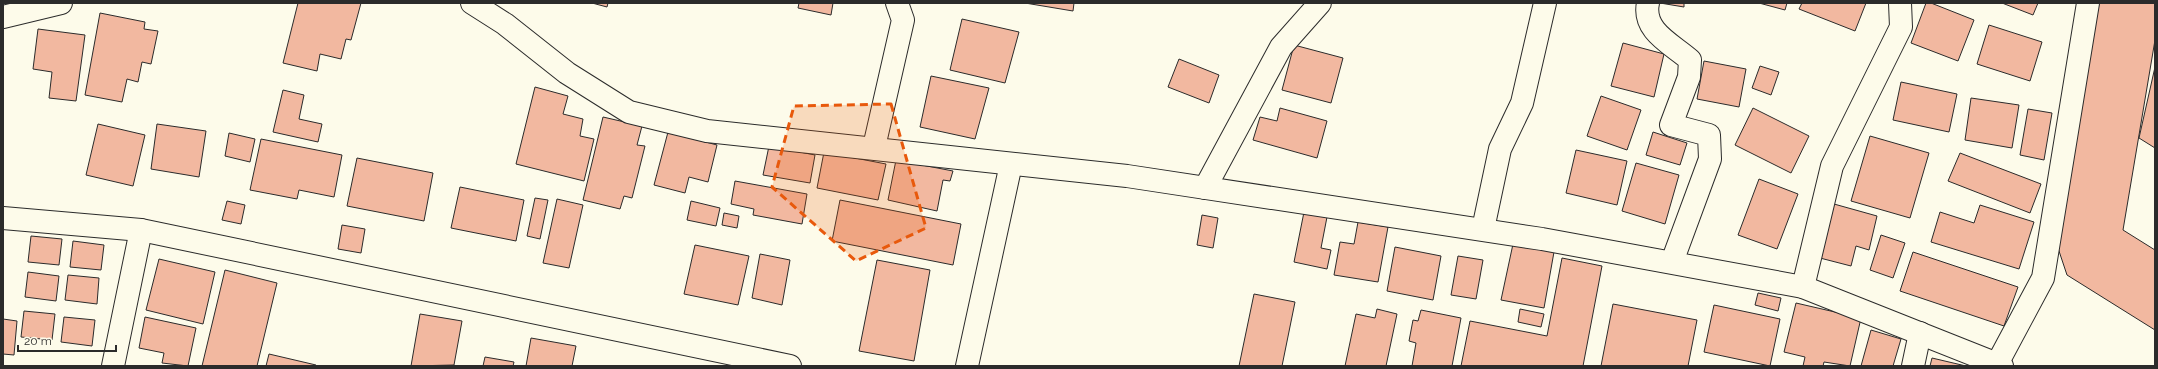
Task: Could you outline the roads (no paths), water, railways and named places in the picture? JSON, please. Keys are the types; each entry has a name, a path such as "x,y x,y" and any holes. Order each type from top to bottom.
{"street":[{"path":"3,17 61,3"},
{"path":"472,3 505,24 567,73 628,112 707,131 874,147 1011,164 1127,176 1483,230 1672,262 1803,286 2000,365 2043,278 2088,3"},
{"path":"874,147 902,20 897,3"},
{"path":"1205,188 1282,47 1320,3"},
{"path":"1483,230 1500,149 1522,103 1546,3"},
{"path":"1648,3 1647,11 1652,29 1690,60 1689,76 1671,125 1709,136 1710,159 1672,262"},
{"path":"1803,286 1832,166 1901,28 1900,3"},
{"path":"967,366 1011,164"},
{"path":"3,218 142,230 790,366"},
{"path":"113,366 142,230"},
{"path":"1912,366 1920,333"}]}
